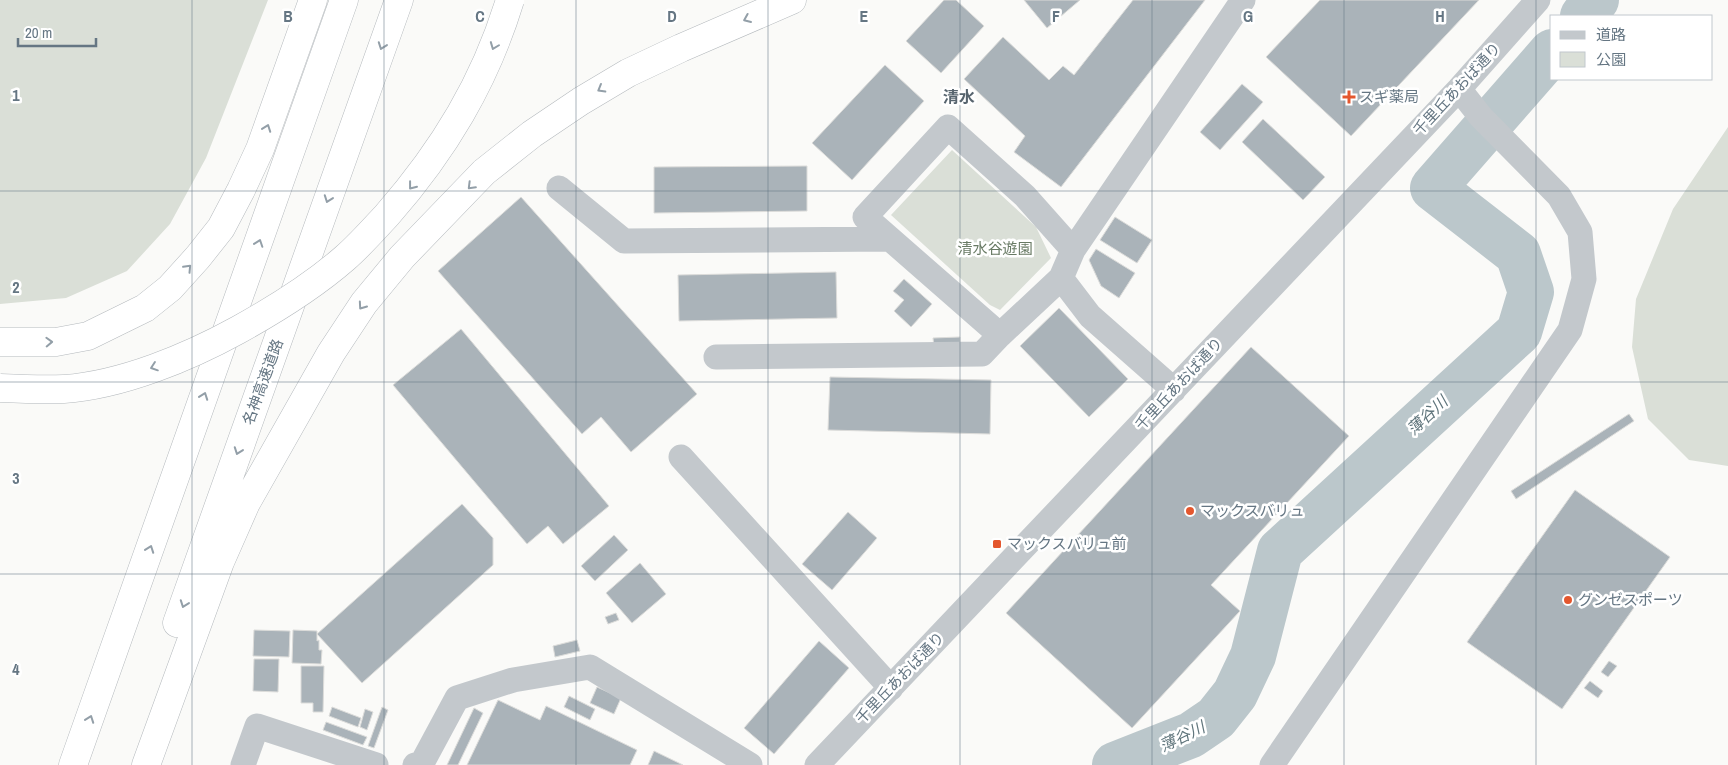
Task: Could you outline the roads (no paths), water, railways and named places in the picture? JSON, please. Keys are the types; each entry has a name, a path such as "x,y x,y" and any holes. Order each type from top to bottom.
{"highway":[{"path":"0,342 56,342 88,336 146,308 170,288 198,258 221,228 260,149 313,0"},
{"path":"74,765 344,0"},
{"name":"名神高速道路","path":"127,765 399,0"},
{"path":"0,388 26,390 66,389 101,383 185,357 270,312 312,284 346,258 409,190 438,152 486,67 510,0"},
{"path":"146,765 220,562 246,503 331,353 364,302 402,257 484,172 532,134 581,101 628,73 792,0"}],"street":[{"path":"716,357 982,354 1061,278 1074,250 1242,0"},
{"name":"千里丘あおば通り","path":"817,765 1459,89 1538,0"},
{"path":"1272,765 1570,330 1584,279 1580,232 1559,196 1481,117 1459,89"},
{"path":"1000,336 865,217 948,127 1024,196 1074,250"},
{"path":"559,188 624,241 890,239"},
{"path":"1061,278 1090,316 1174,390"},
{"path":"681,457 890,688"},
{"path":"415,765 421,764 456,698 513,680 590,667 750,765"},
{"path":"244,765 256,726 376,765"}],"waterway":[{"name":"薄谷川","path":"1584,15 1596,0"},
{"name":"薄谷川","path":"1115,765 1191,735 1216,718 1235,694 1253,656 1280,551 1519,332 1531,292 1518,254 1433,188 1550,54"}],"place":[{"name":"スギ薬局","path":"1349,97"},
{"name":"マックスバリュ","path":"1190,511"},
{"name":"マックスバリュ前","path":"997,544"},
{"name":"グンゼスポーツ","path":"1568,600"}],"district":[{"name":"清水","path":"959,97"}],"park label":[{"name":"清水谷遊園","path":"995,249"}]}
